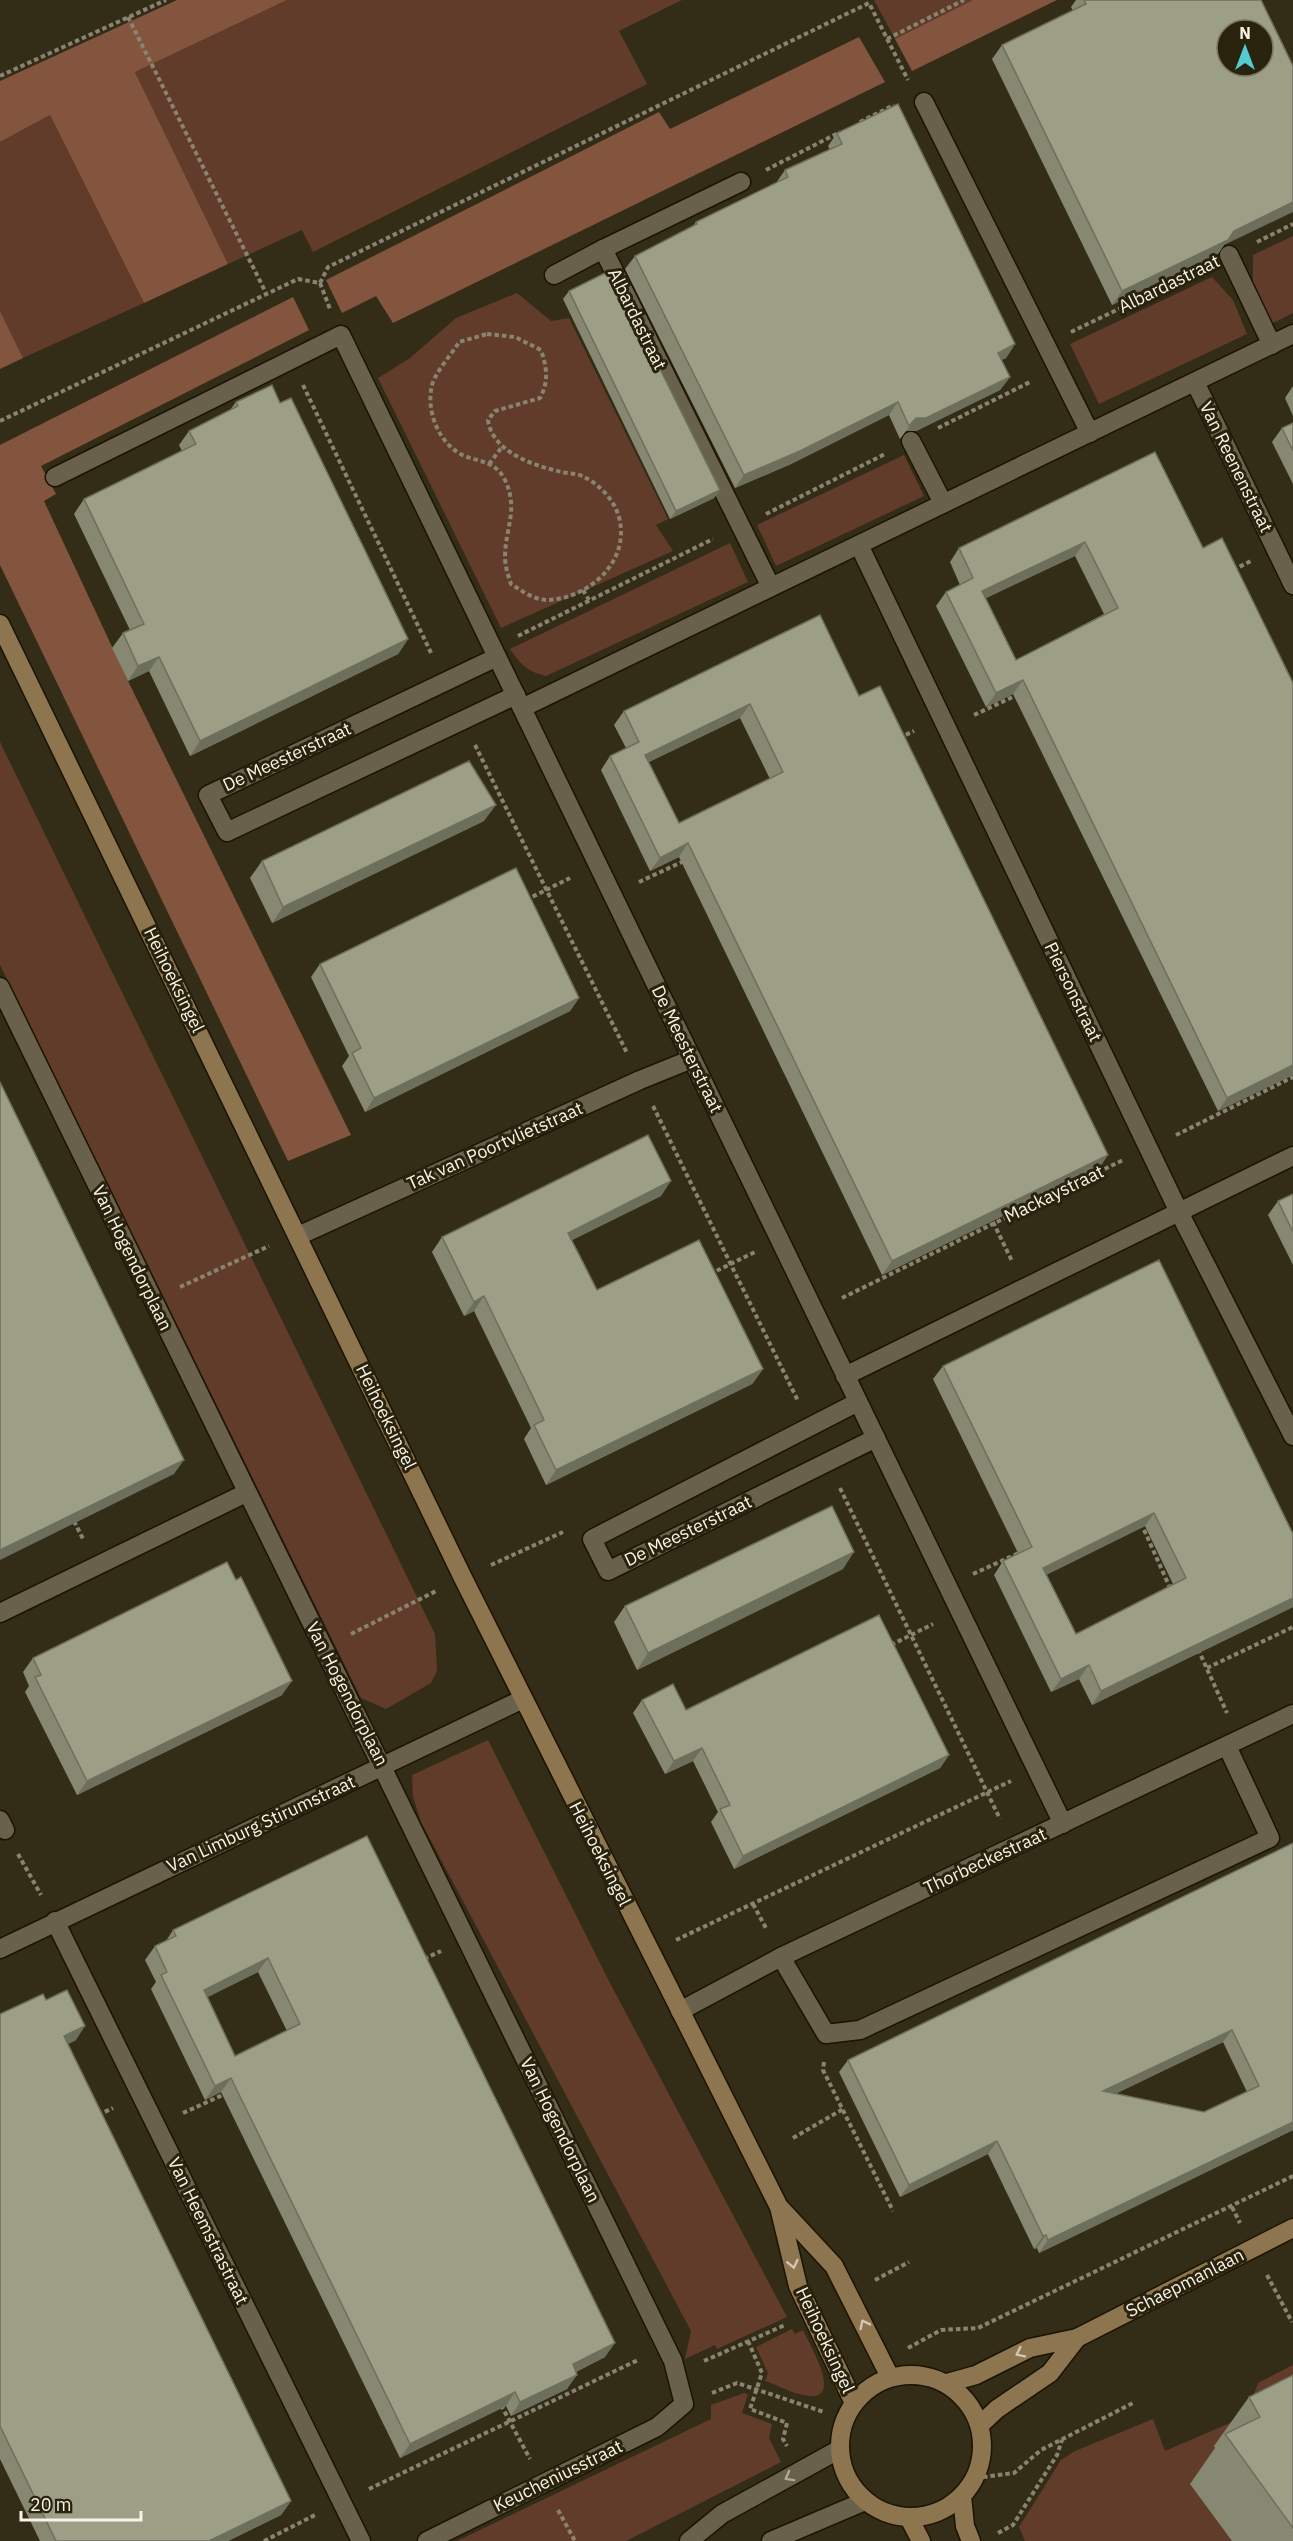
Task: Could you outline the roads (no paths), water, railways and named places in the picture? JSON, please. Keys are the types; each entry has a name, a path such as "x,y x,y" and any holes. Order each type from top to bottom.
{"street":[{"path":"918,95 1090,432"},
{"name":"Albardastraat","path":"741,182 603,249 771,587"},
{"path":"554,275 603,249"},
{"path":"1229,255 1272,345"},
{"path":"519,701 771,587 1293,334"},
{"name":"De Meesterstraat","path":"55,477 341,335 1063,1824"},
{"name":"Van Reenenstraat","path":"1195,382 1293,585"},
{"path":"912,441 944,503"},
{"name":"Piersonstraat","path":"859,545 1179,1212 1293,1436"},
{"name":"Heihoeksingel","path":"0,624 523,1699 780,2207 798,2286 854,2403"},
{"name":"De Meesterstraat","path":"495,652 208,795 227,832 519,701"},
{"name":"Van Hogendorplaan","path":"0,987 673,2361 684,2404"},
{"name":"Tak van Poortvlietstraat","path":"298,1236 640,1080 692,1059"},
{"path":"846,1376 1293,1156"},
{"name":"De Meesterstraat","path":"858,1402 592,1539 608,1571 876,1438"},
{"path":"0,1613 246,1493"},
{"name":"Van Limburg Stirumstraat","path":"0,1949 523,1699"},
{"name":"Thorbeckestraat","path":"680,2012 781,1957 1293,1714"},
{"path":"781,1957 826,2034 860,2030 1270,1838 1233,1743"},
{"name":"Van Heemstrastraat","path":"55,1921 362,2541"},
{"name":"Heihoeksingel","path":"780,2207 834,2266 890,2377"},
{"name":"Schaepmanlaan","path":"947,2383 976,2375 1030,2348 1077,2338 1293,2228"},
{"name":"Schaepmanlaan","path":"980,2425 997,2409 1050,2373 1077,2338"},
{"path":"910,2373 929,2376 947,2383 962,2395 980,2425 983,2442 982,2460 976,2477 962,2496 947,2508 928,2516 909,2518 893,2516 865,2501 852,2486 843,2468 840,2449 845,2419 854,2403 870,2387 890,2377 910,2373"},
{"name":"Keucheniusstraat","path":"427,2541 657,2427 684,2404"},
{"path":"689,2541 722,2514 840,2449"},
{"path":"962,2496 965,2526 971,2541"},
{"path":"771,2541 865,2501"},
{"path":"909,2518 921,2541"}]}
